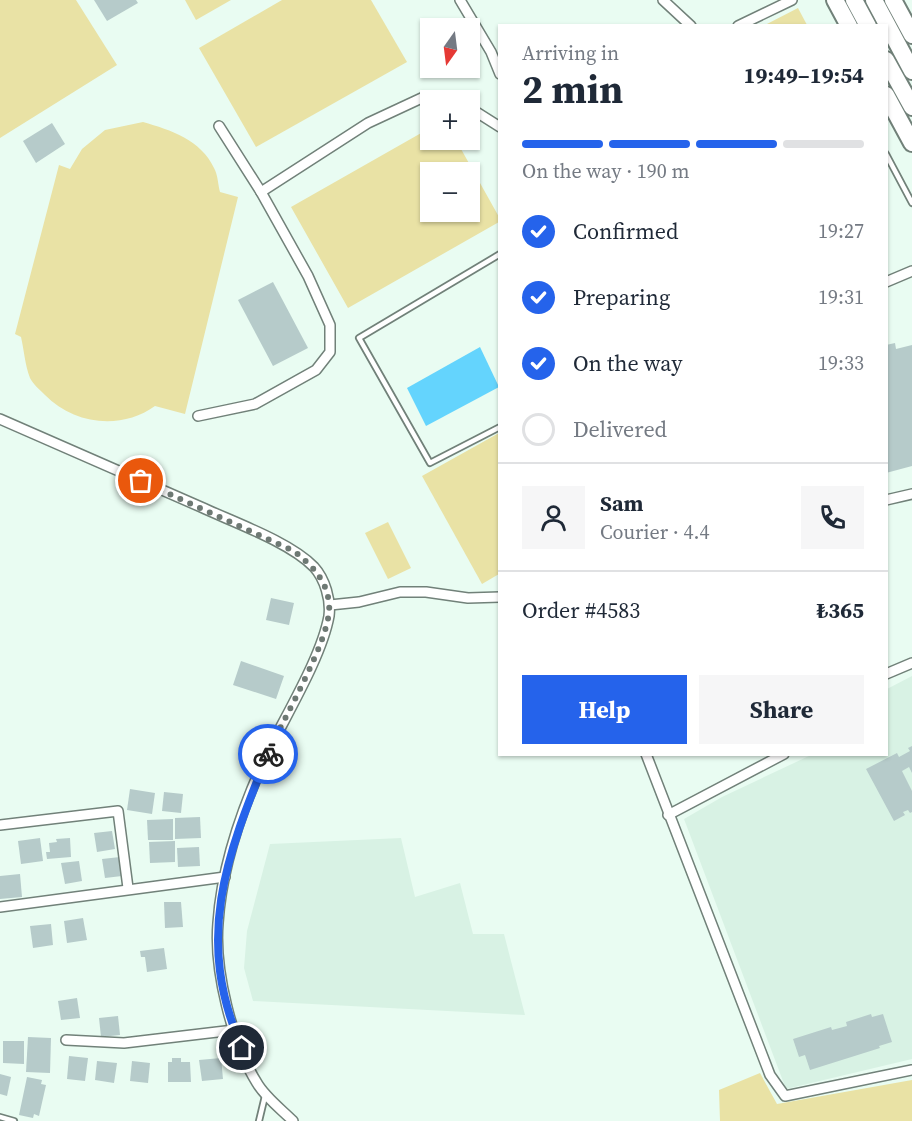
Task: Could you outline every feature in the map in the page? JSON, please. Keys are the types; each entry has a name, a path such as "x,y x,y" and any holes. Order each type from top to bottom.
{"highway":[{"path":"835,0 848,24"},
{"path":"854,0 866,24"},
{"path":"874,0 887,24"},
{"path":"893,0 912,35"},
{"path":"888,26 912,71"},
{"path":"888,64 912,108"},
{"path":"888,99 912,143"}],"street":[{"path":"460,0 491,52 498,69"},
{"path":"663,0 689,24"},
{"path":"742,24 792,0"},
{"path":"261,192 368,123 420,99"},
{"path":"480,114 498,126"},
{"path":"198,416 255,404 316,370 330,352 330,325 308,276 261,192 219,126"},
{"path":"888,281 912,272"},
{"path":"0,419 232,521 294,551 315,568 324,585 330,605 322,638 270,749 240,822 225,877 218,921 217,951 234,1030 257,1084 293,1121"},
{"path":"888,500 912,494"},
{"path":"330,605 358,602 400,592 426,592 468,598 498,597"},
{"path":"888,673 912,663"},
{"path":"647,756 770,1075 785,1096 912,1070"},
{"path":"668,815 780,756"},
{"path":"0,825 118,810 128,888"},
{"path":"0,907 128,888 225,877"},
{"path":"66,1040 124,1043 234,1030"}],"lane":[{"path":"888,158 912,203"},
{"path":"498,257 358,338 430,463 498,428"},
{"path":"259,1121 266,1093"},
{"path":"0,1117 14,1121"}],"shaded area":[{"path":"0,0 76,0 117,65 0,138"},
{"path":"185,0 231,0 196,20"},
{"path":"282,0 371,0 407,62 256,147 199,48"},
{"path":"798,8 806,24 767,24"},
{"path":"143,122 174,133 193,143 208,158 214,168 220,192 238,197 185,414 155,406 128,419 98,421 70,413 37,387 28,373 21,337 15,334 59,165 70,169 82,149 105,130"},
{"path":"420,134 420,150 462,150 468,162 420,162 420,222 480,222 480,183 498,215 498,223 348,308 291,207"},
{"path":"498,434 498,575 482,584 422,476"},
{"path":"388,522 411,568 388,579 365,533"},
{"path":"912,676 912,1059 786,1089 684,819 722,797 809,756 888,756 888,688"},
{"path":"401,838 415,897 460,883 473,934 504,934 525,1015 253,1001 244,968 247,931 270,844"},
{"path":"760,1073 777,1104 912,1080 912,1121 720,1121 719,1090"}],"water":[{"path":"480,347 498,385 498,388 426,426 407,388"}],"building":[{"path":"94,0 136,0 138,3 107,21"},
{"path":"52,123 65,144 36,163 23,141"},
{"path":"273,282 308,348 273,366 238,300"},
{"path":"895,343 896,349 912,345 912,466 888,472 888,345"},
{"path":"271,598 294,603 289,625 266,620"},
{"path":"241,661 284,676 276,699 233,685"},
{"path":"912,746 912,773 909,767 902,771 912,791 912,812 908,810 903,812 905,815 894,821 866,769 897,753 899,757 910,751 908,748"},
{"path":"130,789 155,793 152,814 127,810"},
{"path":"164,792 183,794 181,813 162,811"},
{"path":"200,817 201,838 175,839 175,818"},
{"path":"173,819 173,840 148,840 147,820"},
{"path":"112,831 115,849 97,852 94,833"},
{"path":"40,838 43,861 21,864 18,841"},
{"path":"70,838 71,857 47,859 46,852 50,852 49,843 57,842 56,839"},
{"path":"175,841 175,862 150,863 149,842"},
{"path":"199,847 200,866 178,867 177,848"},
{"path":"120,857 122,876 105,878 102,859"},
{"path":"79,861 82,881 65,884 61,863"},
{"path":"20,874 22,897 0,899 0,876"},
{"path":"164,902 181,902 183,927 165,928"},
{"path":"83,918 87,940 67,943 64,921"},
{"path":"51,924 53,945 33,948 30,926"},
{"path":"164,948 167,969 147,972 145,957 141,957 140,951"},
{"path":"77,998 80,1018 61,1020 58,1001"},
{"path":"871,1014 872,1017 883,1014 892,1042 879,1046 880,1048 810,1070 805,1055 799,1057 793,1039 831,1027 832,1030 847,1026 846,1022"},
{"path":"118,1016 120,1035 101,1037 99,1018"},
{"path":"28,1037 51,1038 50,1073 26,1072"},
{"path":"3,1041 24,1041 24,1064 3,1063"},
{"path":"69,1056 88,1058 85,1081 67,1079"},
{"path":"172,1058 181,1058 181,1062 190,1062 191,1082 168,1082 168,1062 172,1062"},
{"path":"221,1058 223,1079 202,1081 199,1060"},
{"path":"97,1061 117,1063 114,1083 95,1080"},
{"path":"132,1061 150,1063 148,1083 130,1081"},
{"path":"0,1074 11,1077 7,1096 0,1094"},
{"path":"27,1077 42,1080 41,1084 46,1085 39,1116 34,1114 33,1118 19,1115"}],"way so far":[{"path":"141,481 294,551 315,568 324,585 330,605 322,638 297,696 268,754"}],"route":[{"path":"242,1048 234,1030 224,992 217,951 218,921 225,877 240,822 268,754"}]}
